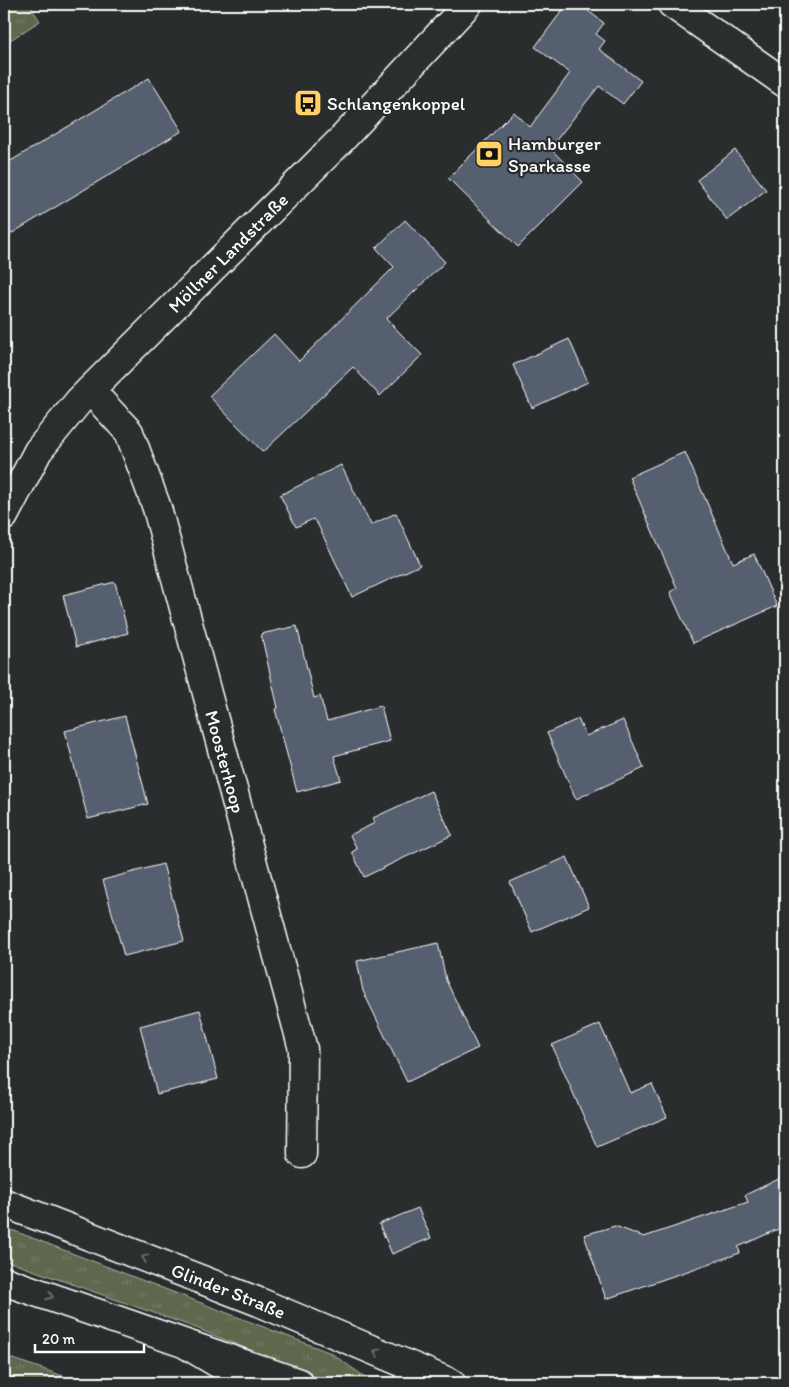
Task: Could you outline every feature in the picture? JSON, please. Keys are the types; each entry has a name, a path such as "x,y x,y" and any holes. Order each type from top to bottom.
{"main road":[{"name":"Möllner Landstraße","path":"4,516 38,451 90,390 342,139 468,4"},
{"path":"672,4 785,83"},
{"name":"Moosterhoop","path":"90,390 129,432 157,508 303,1049 302,1154"},
{"name":"Glinder Straße","path":"4,1202 259,1302 418,1379 452,1383"},
{"path":"4,1281 299,1383"},
{"path":"187,1345 251,1383"}],"green space":[{"path":"4,4 29,4 40,21 4,44"},
{"path":"4,1227 331,1353 371,1383 331,1383 196,1328 4,1260"},
{"path":"4,1356 84,1383 4,1383"}],"building":[{"path":"567,4 579,4 604,23 596,34 605,41 599,49 641,81 623,104 599,86 550,148 583,182 518,247 448,178 514,112 530,127 570,73 535,47"},
{"path":"149,78 182,131 4,238 4,165"},
{"path":"735,150 766,190 727,220 697,180"},
{"path":"405,220 445,262 386,319 422,355 380,396 353,367 263,452 209,396 274,334 299,361 394,267 376,248"},
{"path":"569,339 588,382 532,408 513,365"},
{"path":"685,452 733,563 754,554 777,606 693,643 670,592 677,588 629,477"},
{"path":"341,465 371,525 396,513 420,565 352,597 318,525 313,519 296,527 280,495"},
{"path":"115,582 128,633 76,647 63,595"},
{"path":"297,626 314,698 320,696 327,721 381,706 390,741 334,756 341,780 297,792 275,709 278,708 261,634"},
{"path":"125,716 148,804 88,819 65,731"},
{"path":"578,719 586,736 623,720 644,768 576,799 547,733"},
{"path":"431,791 452,835 364,877 352,852 357,849 350,835 375,823 373,818"},
{"path":"567,857 589,907 532,932 510,882"},
{"path":"163,864 184,941 124,956 103,880"},
{"path":"438,943 446,980 478,1048 407,1082 363,991 357,961"},
{"path":"200,1010 218,1079 157,1094 140,1026"},
{"path":"600,1024 630,1093 652,1084 667,1117 597,1147 552,1045"},
{"path":"785,1176 785,1226 738,1247 740,1253 606,1299 584,1235 615,1226 644,1237 748,1202 745,1195"},
{"path":"418,1208 431,1238 392,1254 379,1224"}],"place":[{"name":"Schlangenkoppel","path":"308,103"},
{"name":"Hamburger Sparkasse","path":"489,154"}]}
